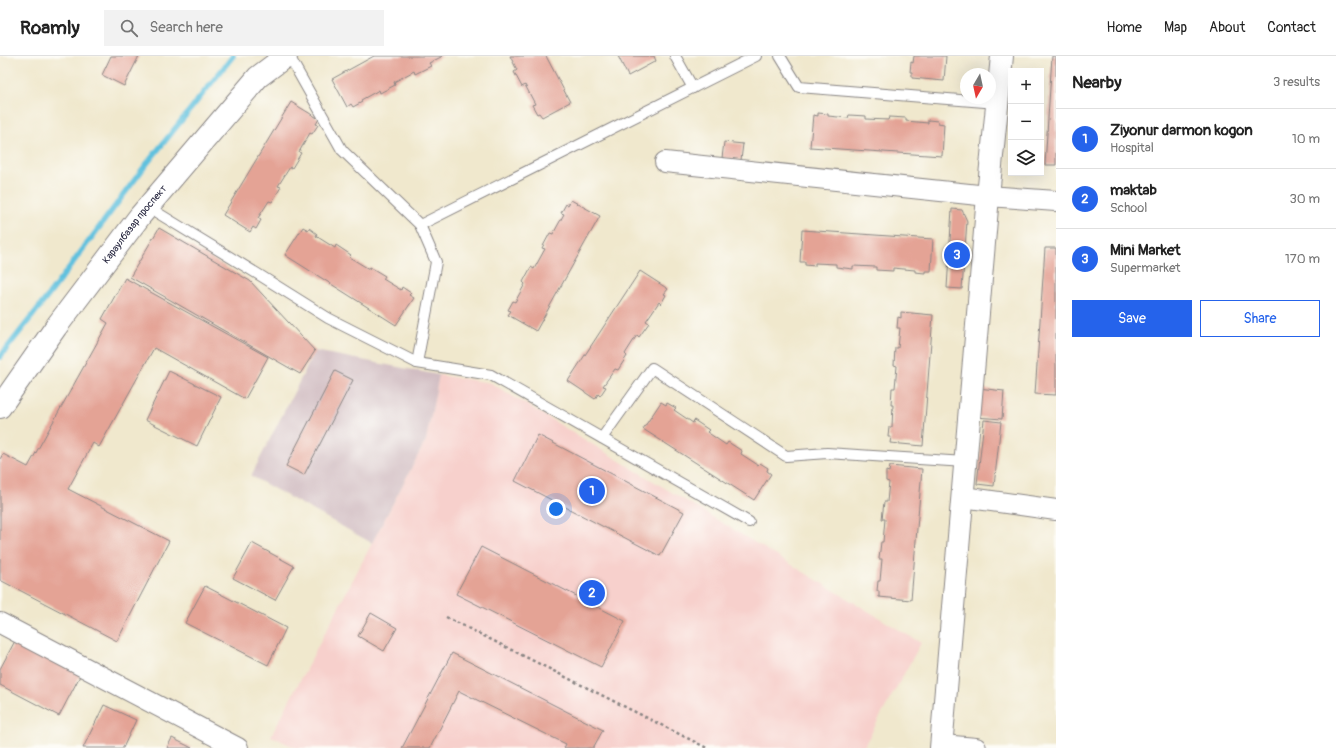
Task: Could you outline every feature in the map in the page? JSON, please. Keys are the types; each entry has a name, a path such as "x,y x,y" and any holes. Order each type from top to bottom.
{"street":[{"name":"Караулбазар проспект","path":"0,407 56,327 148,207 258,77 286,56"},
{"path":"976,748 942,746 988,196 1002,56"},
{"path":"665,162 988,196 1056,201"},
{"path":"962,497 1056,510"},
{"path":"0,623 238,748"}],"lane":[{"path":"289,56 342,150 420,225 436,262 417,363"},
{"path":"675,56 693,88"},
{"path":"420,225 756,56"},
{"path":"780,56 799,88 997,103"},
{"path":"148,207 328,318 417,363 491,375 749,522"},
{"path":"602,438 652,368 786,456 828,453 965,462"}],"path":[{"path":"446,617 707,748"}],"shaded area":[{"path":"315,351 439,375 426,440 372,543 251,476"},
{"path":"439,375 491,383 921,643 863,748 296,748 271,736 426,440"}],"building":[{"path":"111,56 139,56 124,86 102,75"},
{"path":"374,56 443,56 429,63 431,66 415,74 414,71 394,82 395,85 380,93 379,90 361,100 362,102 353,107 351,104 347,107 332,79"},
{"path":"510,56 546,56 570,102 542,117 539,113 537,114 532,105 535,104 525,85 522,87 514,72 517,70"},
{"path":"618,56 654,56 656,61 628,76"},
{"path":"914,56 946,56 944,81 912,78 912,72 910,72 911,62 913,63"},
{"path":"1052,56 1056,56 1056,165 1045,165"},
{"path":"291,102 319,119 316,124 318,125 312,134 310,133 292,168 290,167 278,186 281,187 272,202 269,201 258,218 261,220 256,229 253,227 250,232 223,215"},
{"path":"818,113 828,114 828,116 848,118 849,115 866,116 866,119 888,120 889,117 906,118 906,121 928,123 928,120 938,121 938,123 944,124 942,156 810,147 813,115 818,116"},
{"path":"724,142 743,144 741,160 722,158"},
{"path":"571,200 600,216 536,331 508,315 511,311 508,310 513,301 515,302 525,284 523,282 531,267 534,269 545,249 542,248 550,233 553,234 564,214 561,213 566,204 568,205"},
{"path":"952,209 962,210 967,221 962,289 947,288"},
{"path":"303,227 308,230 309,228 317,234 316,236 335,248 336,245 351,255 349,257 369,269 370,267 385,276 383,279 401,290 402,287 411,293 409,295 414,298 396,325 285,255"},
{"path":"159,228 250,281 315,351 300,374 130,277"},
{"path":"802,230 933,239 931,271 925,271 925,273 915,272 915,270 893,268 893,271 876,270 876,267 853,266 853,269 836,267 836,264 815,263 815,266 805,265 805,262 800,262"},
{"path":"1045,248 1056,248 1056,395 1035,394"},
{"path":"640,271 668,289 664,294 666,295 661,304 659,302 646,321 649,323 639,337 637,335 625,354 627,356 618,370 615,369 603,386 606,387 600,396 598,394 595,399 568,381"},
{"path":"125,278 268,357 245,399 154,348 99,447 93,443 68,489 169,541 117,641 0,580 0,459 3,454 28,467 108,323 102,319"},
{"path":"901,312 933,315 923,446 890,443 891,437 888,437 889,427 892,427 892,388 895,388 897,366 894,365 895,348 898,348 900,328 897,328 898,317 901,318"},
{"path":"169,371 221,397 197,446 145,420"},
{"path":"335,371 353,380 304,475 286,466"},
{"path":"978,388 1004,391 1002,419 975,417"},
{"path":"661,402 666,405 667,403 676,408 674,410 693,423 694,420 709,430 707,432 726,445 728,442 742,451 741,454 758,465 760,463 768,468 767,471 771,474 754,500 643,429"},
{"path":"984,420 1001,422 994,486 977,484"},
{"path":"538,435 684,512 660,556 515,481"},
{"path":"890,466 922,469 911,600 879,597 879,591 877,591 878,581 880,581 882,559 879,559 881,542 883,542 885,519 882,519 884,502 887,502 889,482 886,481 886,471 889,472"},
{"path":"252,543 294,566 275,600 233,578"},
{"path":"481,547 625,621 601,667 456,594"},
{"path":"205,586 286,628 268,665 185,623"},
{"path":"371,613 397,628 384,651 358,636"},
{"path":"16,639 81,674 59,716 0,685 0,669"},
{"path":"452,653 603,730 593,748 564,748 566,744 459,691 430,748 402,748"},
{"path":"104,705 136,720 123,748 83,748"},
{"path":"172,738 192,748 167,748"}],"waterway":[{"path":"0,357 48,296 145,166 233,56"}],"place":[{"name":"Mini Market","path":"957,255"},
{"name":"Ziyonur darmon kogon","path":"592,491"},
{"name":"maktab","path":"592,593"}]}
